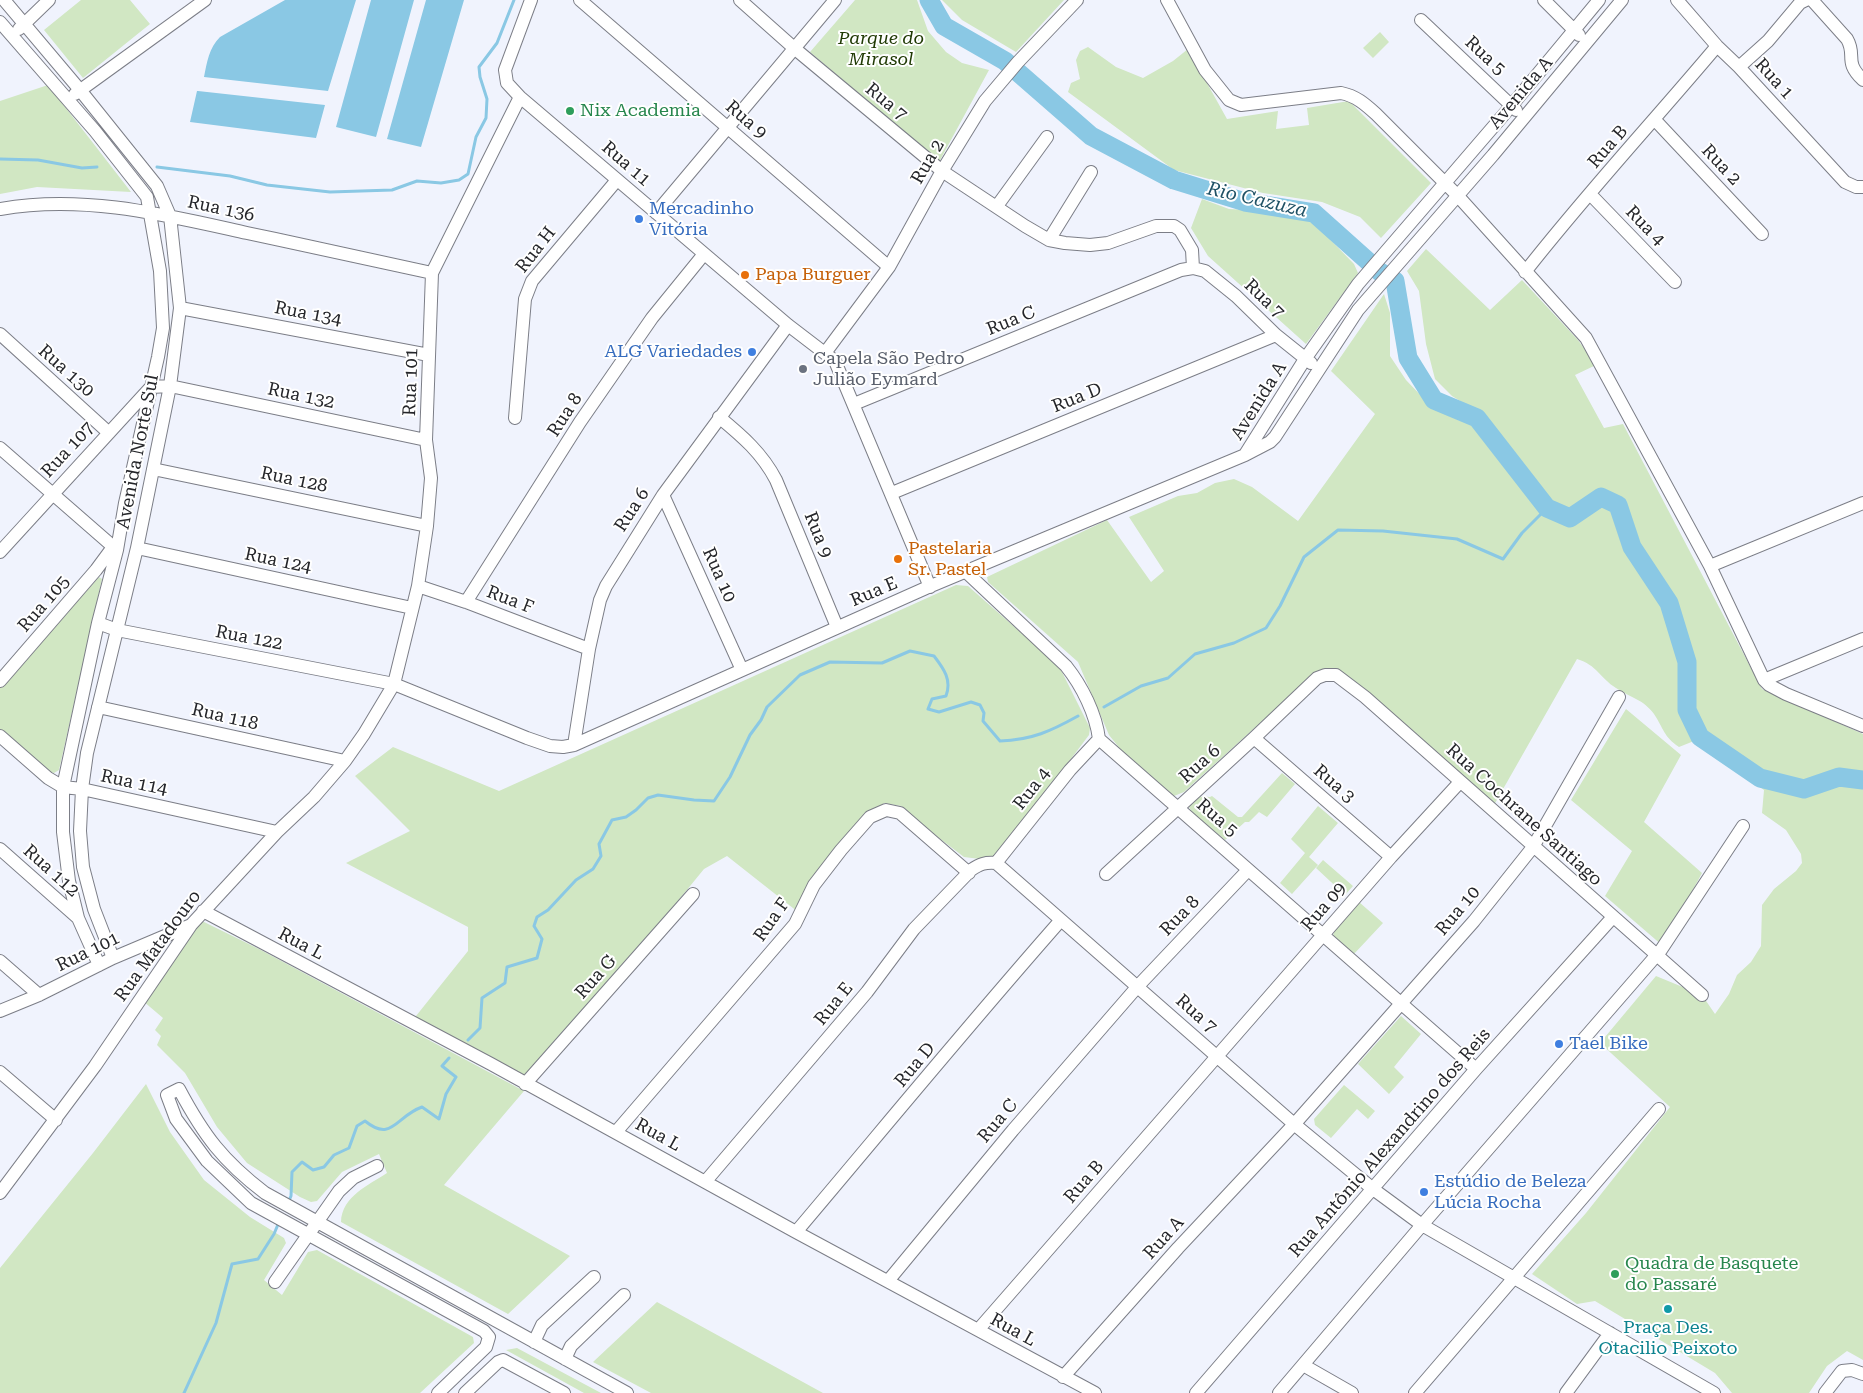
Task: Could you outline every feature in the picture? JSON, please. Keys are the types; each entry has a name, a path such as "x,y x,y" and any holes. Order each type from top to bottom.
{"street":[{"name":"Avenida Norte Sul","path":"4,0 80,90 157,186 170,216 180,308 170,386 137,548 87,754 82,789 80,831 83,867 94,909 113,958"},
{"path":"12,36 49,0"},
{"path":"67,99 205,0"},
{"path":"520,97 507,83 505,70 531,0"},
{"name":"Rua 9","path":"580,0 889,268"},
{"name":"Rua 7","path":"740,0 794,48 942,172 1049,240"},
{"path":"656,213 835,0"},
{"name":"Rua 2","path":"825,353 889,268 942,172 985,101 1018,62 1077,0"},
{"path":"1167,0 1205,70 1229,100 1241,105 1341,93 1352,95 1376,114 1457,196 1586,338 1710,566 1764,680 1786,694 1863,726"},
{"path":"1544,0 1586,42"},
{"name":"Avenida A","path":"1245,455 1305,358 1358,284 1512,105 1599,0"},
{"name":"Avenida A","path":"1245,455 1270,442 1275,437 1346,328 1371,294 1457,196 1622,0"},
{"name":"Rua 1","path":"1677,0 1717,46 1739,67 1845,182 1856,187 1863,187"},
{"path":"1739,67 1768,41 1804,1 1847,39 1851,47 1850,62 1853,69 1863,80"},
{"name":"Rua 5","path":"1421,20 1512,105 1523,118"},
{"name":"Avenida Norte Sul","path":"0,22 95,132 147,197 160,271 163,328 63,786 65,849 69,881 78,918 99,965"},
{"name":"Rua B","path":"1525,272 1558,229 1655,120 1717,46"},
{"name":"Rua 11","path":"520,97 788,326 825,353"},
{"name":"Rua 101","path":"394,684 418,586 427,526 431,478 426,440 432,273 520,97"},
{"name":"Rua 2","path":"1655,120 1762,234"},
{"path":"997,206 1046,137"},
{"path":"1091,172 1049,240 1090,245 1108,243 1156,226 1174,226 1180,230 1192,250 1187,269"},
{"name":"Rua H","path":"516,418 525,299 528,289 541,270 617,180"},
{"name":"Rua 4","path":"1590,194 1675,282"},
{"name":"Rua 136","path":"0,209 59,203 87,204 150,212 432,273"},
{"name":"Rua 8","path":"466,602 580,422 652,318 704,254"},
{"name":"Rua 7","path":"1187,269 1205,271 1217,279 1276,335 1319,369"},
{"name":"Rua C","path":"854,404 1187,269"},
{"name":"Rua 134","path":"180,308 429,355"},
{"name":"Rua 6","path":"574,744 589,649 600,600 606,586 663,495 788,326"},
{"name":"Rua 130","path":"0,334 109,433"},
{"name":"Rua D","path":"892,494 1276,335"},
{"path":"825,353 835,361 930,587"},
{"path":"151,387 170,386"},
{"name":"Rua 132","path":"170,386 426,440"},
{"name":"Rua 107","path":"0,552 151,387"},
{"name":"Rua 9","path":"719,417 742,436 768,465 837,627"},
{"path":"0,448 115,549"},
{"name":"Rua E","path":"574,744 837,627 1245,455"},
{"name":"Rua 128","path":"153,469 427,526"},
{"name":"Rua 10","path":"663,495 742,670"},
{"path":"1710,566 1863,502"},
{"path":"125,503 144,508"},
{"name":"Rua 124","path":"137,548 412,608"},
{"name":"Rua 105","path":"0,681 115,549"},
{"path":"966,572 1074,675 1097,724 1098,739"},
{"name":"Rua F","path":"418,586 466,602 589,649"},
{"name":"Rua 122","path":"98,623 117,630 394,684"},
{"path":"1764,680 1863,639"},
{"name":"Rua Cochrane Santiago","path":"1317,678 1325,675 1336,675 1348,683 1394,721 1533,847 1702,995"},
{"name":"Rua 6","path":"1106,874 1317,678"},
{"path":"394,684 535,741 550,746 563,747 574,744"},
{"name":"Rua Matadouro","path":"1,1189 56,1120 95,1066 191,925 277,832 314,797 364,734 394,684"},
{"name":"Rua 10","path":"1294,1124 1474,921 1533,847 1618,697"},
{"name":"Rua 118","path":"98,706 344,761"},
{"name":"Rua 114","path":"0,736 48,778 63,786 277,832"},
{"name":"Rua 3","path":"1254,738 1391,857"},
{"name":"Rua 5","path":"1098,739 1476,1069"},
{"name":"Rua 4","path":"996,863 1070,770 1098,739"},
{"name":"Rua 09","path":"1216,1056 1391,857 1460,782"},
{"name":"Rua F","path":"616,1132 795,924 814,885 870,817 886,810 900,813 969,873"},
{"path":"1279,1393 1656,956 1743,826"},
{"name":"Rua 112","path":"0,849 78,918"},
{"name":"Rua E","path":"705,1182 861,999 914,929 980,864 987,862 996,863"},
{"name":"Rua 7","path":"996,863 1294,1124 1422,1225 1610,1333 1699,1389 1714,1393"},
{"name":"Rua 8","path":"1138,986 1248,870"},
{"name":"Rua G","path":"526,1084 693,894"},
{"name":"Rua L","path":"203,911 616,1132 796,1232 1095,1393"},
{"name":"Rua Antônio Alexandrino dos Reis","path":"1196,1393 1476,1069 1613,918"},
{"name":"Rua D","path":"796,1232 903,1107 995,995 1061,920"},
{"name":"Rua 101","path":"0,1011 39,995 113,958 191,925"},
{"path":"0,961 39,995"},
{"name":"Rua C","path":"888,1281 1013,1130 1138,986"},
{"name":"Rua B","path":"978,1330 1216,1056"},
{"path":"0,1072 56,1120"},
{"path":"438,1393 486,1347 489,1337 484,1331 269,1213 242,1195 207,1161 176,1119 167,1095 180,1089 208,1137 227,1160 252,1183 276,1199 505,1327 628,1393"},
{"path":"1415,1393 1659,1109"},
{"name":"Rua A","path":"1063,1377 1178,1248 1294,1124"},
{"path":"275,1282 346,1183 362,1172 377,1166"},
{"path":"534,1342 542,1325 594,1277"},
{"path":"565,1359 571,1346 624,1295"},
{"path":"1566,1393 1610,1333"},
{"path":"465,1393 498,1362 503,1360 564,1393"},
{"path":"1303,1365 1352,1393"},
{"path":"1825,1393 1842,1371 1852,1370 1863,1374"}],"green space":[{"path":"81,0 130,0 150,24 83,78 44,30"},
{"name":"Parque do Mirasol","path":"855,0 917,0 928,31 946,52 962,63 989,70 939,162 810,52"},
{"path":"942,0 1064,0 1016,52 962,20"},
{"path":"1380,32 1389,42 1373,58 1363,48"},
{"path":"1088,47 1116,67 1143,78 1173,61 1188,49 1227,119 1278,111 1276,129 1309,125 1307,108 1349,101 1431,183 1381,238 1360,217 1322,202 1263,193 1174,170 1068,92 1071,83 1080,79 1076,60 1080,51"},
{"path":"48,85 131,192 37,187 0,194 0,101"},
{"path":"1202,199 1229,209 1286,212 1305,218 1320,229 1354,264 1358,273 1306,344 1208,256 1191,228"},
{"path":"1426,249 1490,310 1522,280 1578,340 1596,365 1575,375 1604,428 1623,424 1762,689 1863,734 1863,1360 1847,1351 1827,1366 1809,1393 1732,1393 1715,1373 1595,1301 1577,1304 1532,1274 1586,1213 1670,1107 1600,1043 1656,976 1702,995 1715,1014 1729,994 1737,975 1751,962 1761,946 1762,905 1774,889 1796,871 1802,863 1801,854 1786,830 1762,813 1764,790 1694,741 1679,747 1667,736 1654,714 1646,705 1616,688 1594,668 1577,659 1494,805 1368,692 1314,674 1184,792 1174,796 1121,750 1109,735 1078,662 988,582 987,577 1107,520 1151,582 1164,571 1129,517 1178,496 1197,493 1215,483 1234,479 1252,487 1298,521 1375,414 1331,371 1384,294 1390,313 1390,356 1406,380 1429,404 1460,421 1478,412 1452,396 1435,379 1426,344 1419,291 1407,271"},
{"path":"99,577 102,579 59,770 54,773 47,771 0,729 0,687"},
{"path":"956,585 968,586 1052,660 1061,670 1090,728 1089,735 1049,788 993,856 980,859 964,857 901,806 884,803 811,887 798,912 727,856 704,869 529,1083 412,1021 468,951 468,927 346,863 410,831 355,776 393,747 499,791"},
{"path":"1626,709 1681,755 1644,822 1702,873 1663,946 1605,896 1632,851 1571,800"},
{"path":"1282,773 1295,784 1267,817 1259,812 1225,840 1194,815 1187,804 1203,796 1212,796 1238,817 1242,817"},
{"path":"1318,806 1338,823 1309,857 1318,865 1292,894 1280,883 1305,853 1291,839"},
{"path":"1323,860 1353,886 1345,895 1316,868"},
{"path":"1359,902 1383,923 1354,954 1333,936 1335,928"},
{"path":"202,921 259,949 524,1091 444,1185 570,1256 508,1314 341,1222 346,1205 351,1198 387,1173 379,1154 342,1172 317,1201 311,1202 247,1163 217,1127 185,1073 157,1045 161,1036 155,1030 163,1018 143,1001"},
{"path":"1401,1016 1421,1034 1394,1067 1404,1077 1389,1094 1358,1064"},
{"path":"146,1084 170,1132 204,1180 250,1217 284,1238 286,1243 264,1280 282,1295 308,1252 317,1250 473,1337 474,1343 420,1393 0,1393 0,1268"},
{"path":"1344,1085 1375,1111 1368,1119 1357,1109 1331,1138 1315,1125 1314,1119"},
{"path":"657,1302 823,1393 651,1393 593,1362"},
{"path":"517,1348 601,1393 584,1393 506,1350"}],"water":[{"path":"285,0 356,0 328,91 204,77 211,51 220,37"},
{"path":"371,0 414,0 376,137 336,127"},
{"path":"426,0 464,0 421,147 387,139"},
{"path":"197,91 325,105 316,138 190,122"}],"waterway":[{"path":"157,167 230,176 267,185 330,192 392,190 417,181 441,183 459,180 468,174 476,137 486,118 487,99 479,67 497,43 514,0"},
{"name":"Rio Cazuza","path":"929,0 944,26 1005,61 1091,136 1174,180 1245,202 1314,213 1380,272 1395,281 1408,358 1434,400 1477,418 1547,508 1570,518 1601,497 1618,505 1632,547 1669,603 1687,662 1687,710 1700,737 1760,778 1804,789 1839,777 1863,780"},
{"path":"0,159 38,160 82,168 97,167"},
{"path":"1104,707 1141,686 1168,678 1195,654 1234,643 1266,628 1280,606 1304,557 1338,530 1383,531 1457,539 1503,559 1522,533 1547,508"},
{"path":"468,1040 480,1028 482,998 505,983 507,967 537,958 542,939 534,926 537,917 548,910 576,880 593,869 601,856 599,844 612,820 626,817 648,798 658,795 714,801 730,777 750,735 761,720 767,707 800,675 830,662 882,663 910,651 934,656 946,675 948,685 946,696 932,699 928,709 939,712 971,702 980,705 984,713 983,721 1000,741 1032,737 1078,716"},
{"path":"288,1203 291,1196 292,1172 302,1162 313,1170 324,1167 334,1155 349,1148 357,1126 365,1121 374,1127 388,1129 413,1111 422,1107 439,1119 446,1094 456,1077 442,1066 449,1058"},
{"path":"184,1393 216,1323 232,1264 258,1259 274,1234 279,1222"}],"place":[{"name":"Nix Academia","path":"570,111"},
{"name":"Mercadinho Vitória","path":"639,219"},
{"name":"Papa Burguer","path":"745,275"},
{"name":"ALG Variedades","path":"752,352"},
{"name":"Capela São Pedro Julião Eymard","path":"803,369"},
{"name":"Pastelaria Sr. Pastel","path":"898,559"},
{"name":"Tael Bike","path":"1559,1044"},
{"name":"Estúdio de Beleza Lúcia Rocha","path":"1424,1192"},
{"name":"Quadra de Basquete do Passaré","path":"1615,1274"},
{"name":"Praça Des. Otacilio Peixoto","path":"1668,1309"}]}
